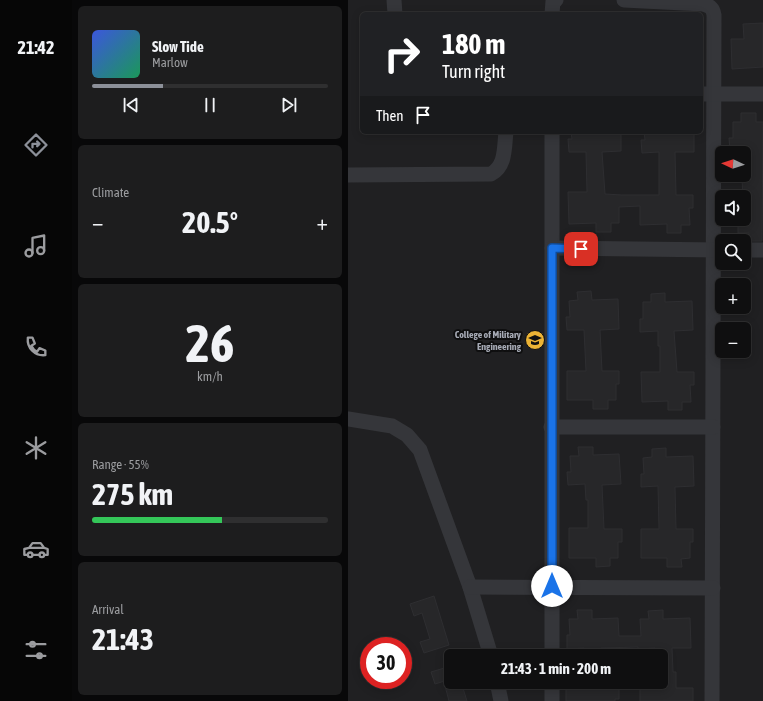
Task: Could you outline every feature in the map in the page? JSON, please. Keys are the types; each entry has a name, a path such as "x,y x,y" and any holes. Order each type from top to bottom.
{"street":[{"path":"394,0 395,12"},
{"path":"552,12 553,1 556,0"},
{"path":"624,0 703,4 709,6 713,10 707,94 716,234"},
{"path":"707,94 763,94"},
{"path":"348,175 491,174 498,170 503,161 506,134"},
{"path":"552,134 552,649"},
{"path":"552,248 715,250"},
{"path":"751,250 763,250"},
{"path":"712,701 713,428 717,270"},
{"path":"348,419 392,426 407,435 420,450 470,588 489,649"},
{"path":"551,427 713,428"},
{"path":"470,588 552,586 713,588"},
{"path":"498,689 501,701"},
{"path":"552,689 552,701"}],"shaded area":[{"name":"College of Military Engineering","path":"348,0 763,0 763,701 348,701"}],"building":[{"path":"763,23 763,67 732,69 731,39 744,39 743,24"},
{"path":"741,113 756,113 756,122 763,122 762,241 751,241 751,234 749,233 738,233 738,226 751,226 751,190 743,190 742,182 751,182 751,146 730,146 729,138 733,138 733,122 741,122"},
{"path":"571,134 621,134 621,151 602,152 605,194 659,195 659,152 642,153 641,140 645,140 644,134 694,134 694,152 675,152 676,195 693,195 693,208 689,208 690,225 681,225 681,233 667,233 667,224 640,225 640,206 619,207 619,223 611,223 611,232 596,232 596,223 569,224 568,192 587,192 586,152 569,152 568,139 572,139"},
{"path":"591,291 592,300 618,299 619,329 600,330 602,371 619,371 619,384 616,384 616,400 608,400 608,409 593,409 593,400 567,400 567,371 586,371 584,330 567,330 566,317 570,317 569,301 578,300 577,292"},
{"path":"665,293 665,302 692,301 693,330 674,331 677,372 694,372 694,385 690,385 691,402 682,402 682,410 668,410 668,401 642,402 641,372 660,372 660,346 658,346 658,331 640,332 640,319 643,319 643,302 651,302 651,294"},
{"path":"578,447 593,447 593,455 619,454 621,484 602,485 604,529 622,529 622,542 618,542 618,558 610,558 610,566 596,567 596,558 569,558 569,528 588,528 588,500 586,500 585,484 568,485 567,472 571,472 570,456 579,456"},
{"path":"666,448 666,457 693,456 694,486 675,487 676,529 693,529 693,542 690,542 690,558 681,559 682,567 667,567 667,558 641,558 641,529 659,529 658,486 641,487 641,474 644,474 643,458 652,457 652,449"},
{"path":"434,596 449,645 424,653 420,642 430,639 422,613 414,616 410,604"},
{"path":"577,610 592,610 592,619 618,618 619,636 641,636 640,619 649,619 648,611 663,610 663,619 690,618 691,648 672,648 673,672 676,672 676,688 693,688 693,701 640,701 640,689 668,689 668,649 638,649 638,647 567,649 567,635 570,635 569,619 578,619"},
{"path":"444,668 444,681 435,684 431,672"},
{"path":"446,689 463,689 467,701 449,701"},
{"path":"566,689 619,689 619,699 615,699 615,701 566,701"}],"place":[{"name":"College of Military Engineering","path":"535,340"}],"route":[{"path":"552,586 552,248 581,249"}]}
